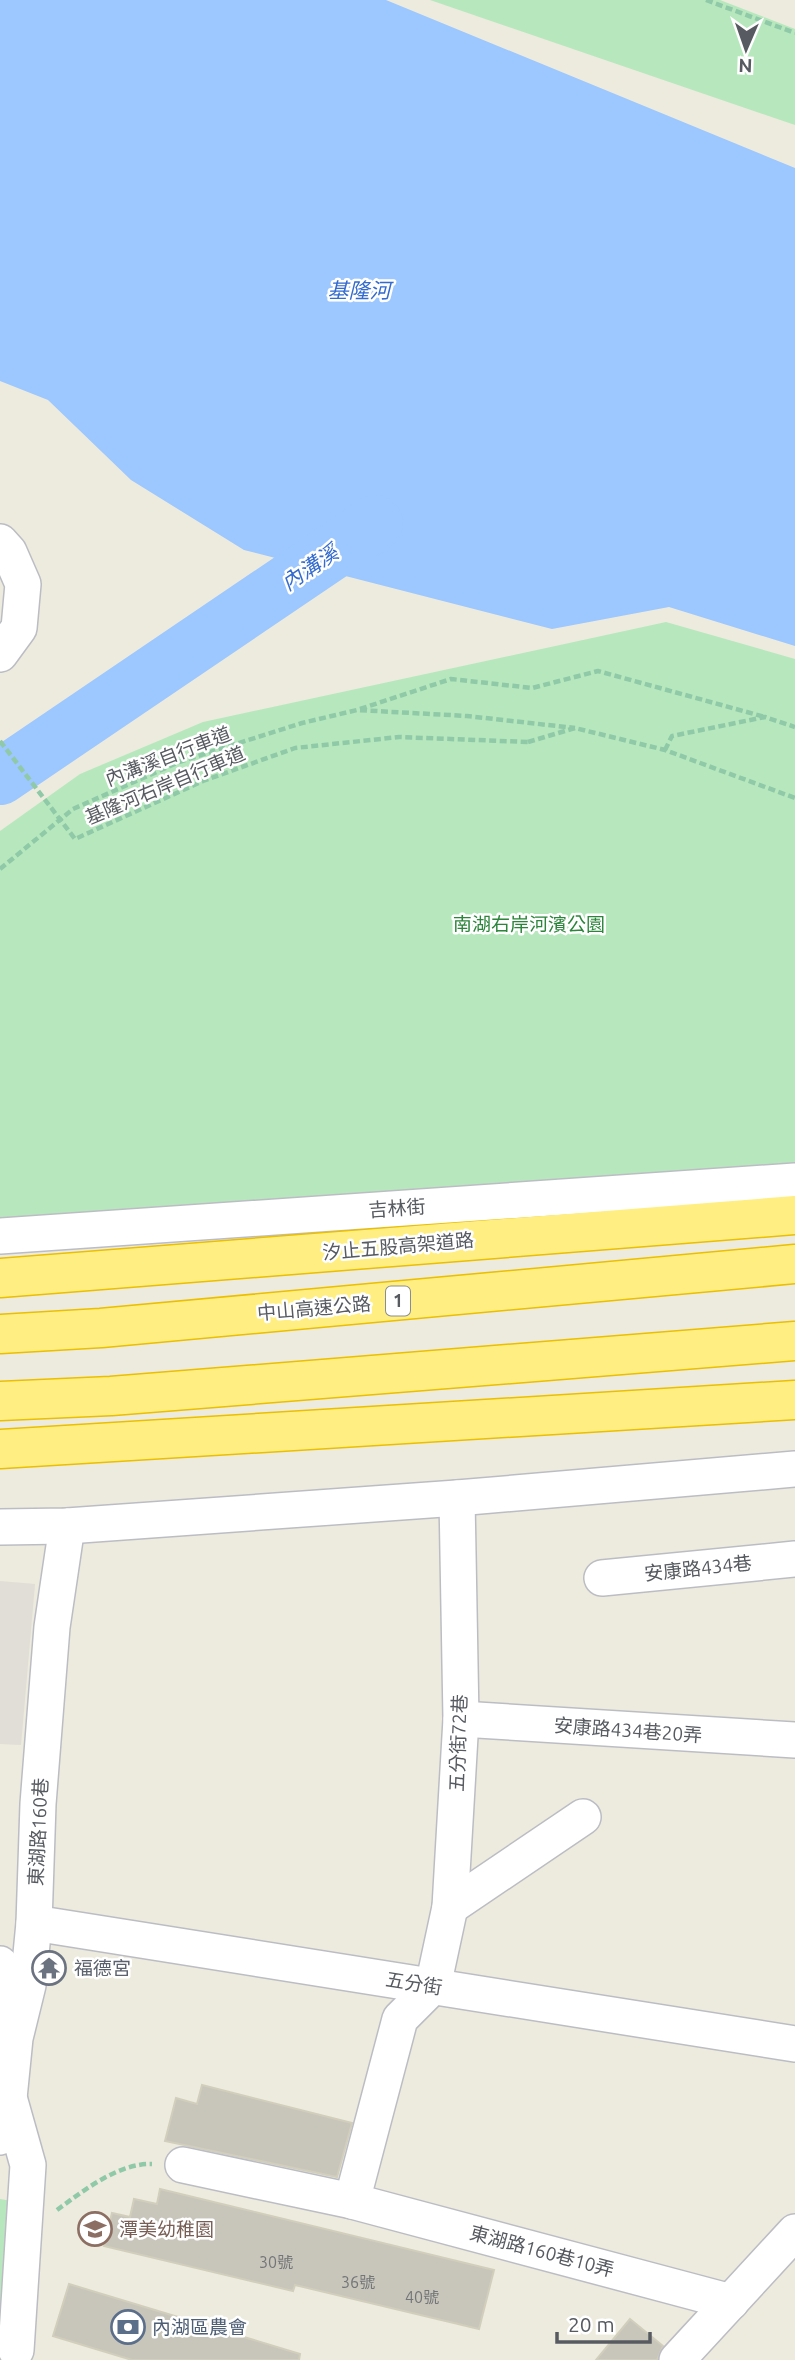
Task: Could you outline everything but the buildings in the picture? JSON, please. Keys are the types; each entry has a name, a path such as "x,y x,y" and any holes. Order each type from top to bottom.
{"highway":[{"name":"汐止五股高架道路","path":"0,1278 795,1215"},
{"name":"中山高速公路","path":"0,1334 101,1328 795,1264"},
{"path":"0,1401 111,1396 795,1341"},
{"path":"0,1449 795,1400"}],"street":[{"path":"0,542 9,552 23,584 19,628 0,654"},
{"name":"吉林街","path":"0,1236 795,1181"},
{"path":"0,1527 66,1526 457,1498 795,1469"},
{"name":"五分街72巷","path":"433,1986 450,1907 461,1719 457,1498"},
{"path":"0,1515 53,1515 66,1526"},
{"name":"東湖路160巷","path":"0,2137 9,2098 15,2038 28,1985 34,1923 38,1804 52,1627 66,1526"},
{"name":"安康路434巷","path":"602,1578 795,1559"},
{"name":"安康路434巷20弄","path":"461,1719 795,1740"},
{"path":"450,1907 583,1817"},
{"name":"五分街","path":"34,1923 795,2044"},
{"path":"0,1964 15,2038"},
{"path":"352,2201 400,2019 433,1986"},
{"path":"9,2098 29,2165 22,2235 20,2352"},
{"name":"東湖路160巷10弄","path":"183,2165 352,2201 731,2302"},
{"path":"677,2360 795,2232"}],"path":[{"path":"706,0 795,33"},
{"path":"357,710 451,679 532,688 597,671 795,727"},
{"name":"內溝溪自行車道","path":"0,869 73,808 179,762 302,723 357,710 467,716 575,728"},
{"path":"664,750 672,736 765,717"},
{"path":"575,728 664,750 795,798"},
{"name":"基隆河右岸自行車道","path":"0,741 75,839 203,781 295,748 399,737 528,742 575,728"},
{"path":"22,2235 84,2190 118,2172 145,2164 183,2165"}],"shaded area":[{"path":"0,1581 35,1584 21,1745 0,1744"}],"green space":[{"path":"430,0 720,0 795,29 795,125"},
{"name":"南湖右岸河濱公園","path":"666,622 795,659 795,1168 0,1227 0,831 80,774 203,722"},
{"path":"0,2199 12,2201 9,2300 0,2305"}],"water":[{"name":"基隆河","path":"0,0 386,0 795,168 795,646 669,607 552,629 244,550 131,480 48,400 0,381"}],"waterway":[{"name":"內溝溪","path":"0,777 375,523"}],"place":[{"name":"福德宮","path":"49,1968"},
{"name":"潭美幼稚園","path":"95,2229"},
{"name":"內湖區農會","path":"128,2327"}]}
